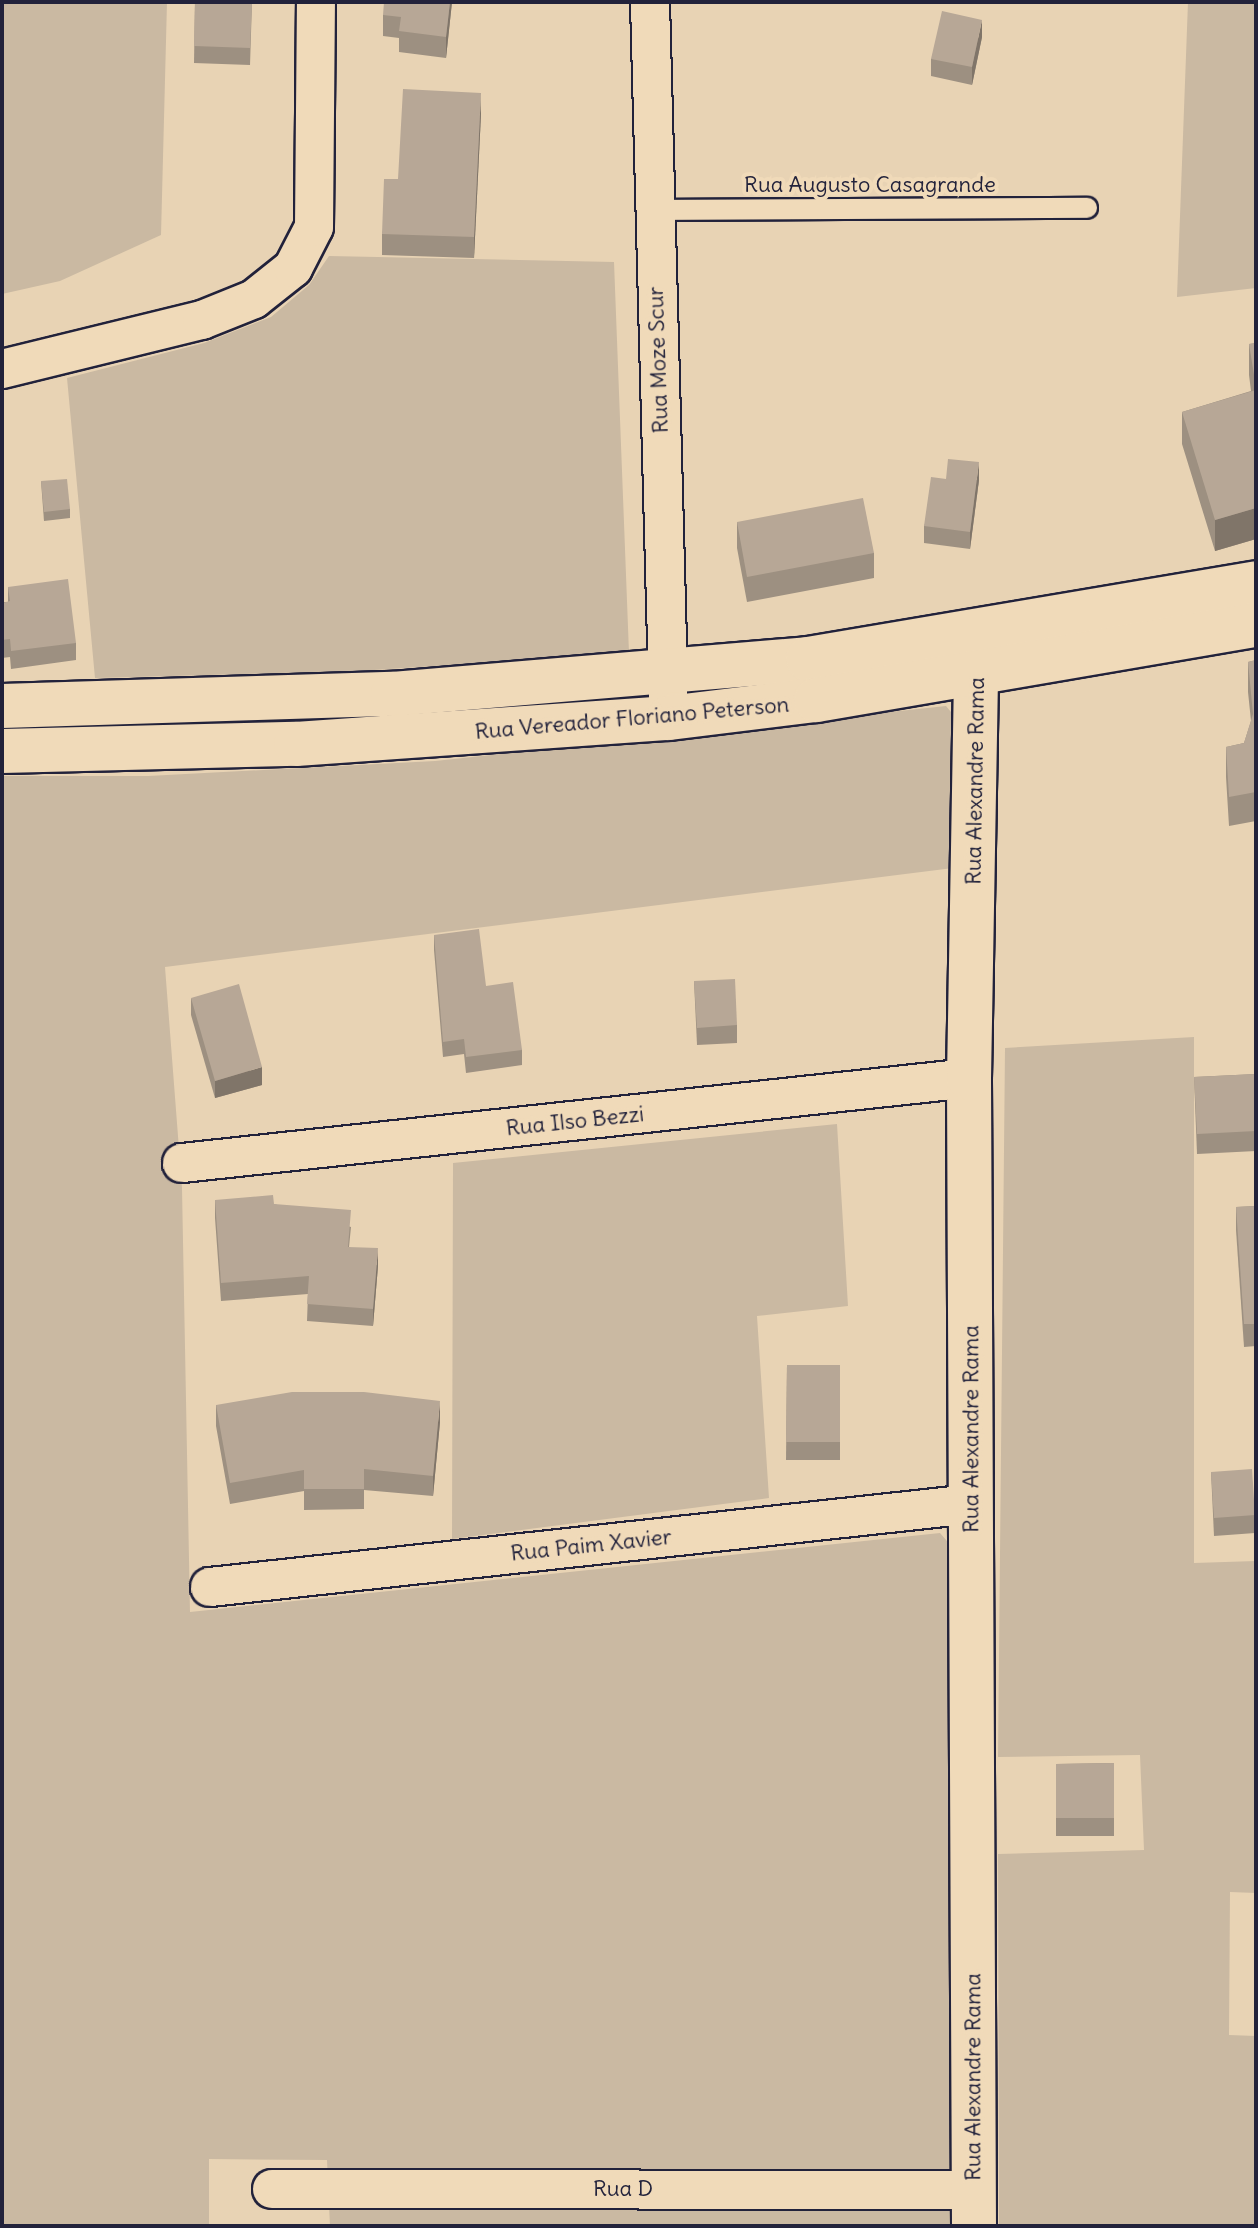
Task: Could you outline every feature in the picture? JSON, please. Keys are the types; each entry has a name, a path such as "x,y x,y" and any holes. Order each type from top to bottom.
{"main road":[{"name":"Rua Vereador Floriano Peterson","path":"2,751 296,744 669,718 977,653 1256,583"},
{"name":"Rua Vereador Floriano Peterson","path":"2,706 393,694 808,659 977,653 1256,625"},
{"name":"Rua Alexandre Rama","path":"974,2208 969,1078 977,653"}],"street":[{"path":"2,369 202,320 254,299 293,268 314,227 316,2"},
{"name":"Rua Moze Scur","path":"650,2 669,718"},
{"name":"Rua Ilso Bezzi","path":"182,1163 969,1078"},
{"name":"Rua Paim Xavier","path":"210,1587 972,1504"},
{"name":"Rua D","path":"272,2189 974,2208"}],"lane":[{"name":"Rua Augusto Casagrande","path":"654,210 1087,208"}],"shaded area":[{"path":"2,2 167,2 161,235 60,281 2,294"},
{"path":"1188,2 1256,2 1256,288 1177,297"},
{"path":"329,256 614,262 629,653 359,671 95,678 67,378 204,343 271,317 309,285"},
{"path":"946,706 956,718 953,868 165,967 182,1188 190,1612 940,1533 953,1548 950,2226 330,2226 327,2160 209,2159 209,2226 2,2226 2,776 148,776 435,761"},
{"path":"1194,1037 1194,1563 1256,1561 1256,1893 1230,1892 1229,2035 1256,2036 1256,2226 999,2226 998,1854 1144,1850 1140,1755 998,1757 1005,1048"},
{"path":"837,1124 848,1306 757,1316 769,1498 452,1539 453,1163"}],"building":[{"path":"195,2 252,2 250,48 194,46"},
{"path":"384,2 450,2 446,37 399,31 401,17 383,15"},
{"path":"942,11 982,20 972,67 931,59"},
{"path":"403,89 481,93 474,237 382,234 384,179 398,179"},
{"path":"1256,343 1256,387 1249,344"},
{"path":"1256,390 1256,508 1215,520 1182,412"},
{"path":"948,459 979,462 970,532 924,526 931,477 946,479"},
{"path":"67,479 70,509 44,512 41,481"},
{"path":"863,498 874,553 747,577 737,522"},
{"path":"68,579 76,643 11,651 10,639 2,640 2,603 10,601 8,587"},
{"path":"1256,660 1256,792 1229,797 1226,747 1244,743 1253,714 1248,662"},
{"path":"479,929 486,986 513,982 522,1050 466,1057 464,1039 443,1042 434,935"},
{"path":"735,979 737,1025 697,1028 694,981"},
{"path":"239,984 262,1067 215,1081 191,998"},
{"path":"1256,1074 1256,1131 1197,1134 1194,1077"},
{"path":"273,1195 274,1204 351,1210 348,1247 378,1248 373,1309 307,1304 309,1276 221,1283 215,1200"},
{"path":"1256,1206 1256,1324 1244,1324 1236,1207"},
{"path":"787,1365 840,1365 840,1442 786,1442"},
{"path":"292,1392 364,1392 440,1401 433,1476 364,1469 364,1489 304,1489 304,1470 230,1483 216,1405"},
{"path":"1252,1469 1255,1515 1214,1518 1211,1472"},
{"path":"1114,1763 1114,1818 1056,1818 1056,1764"}]}
